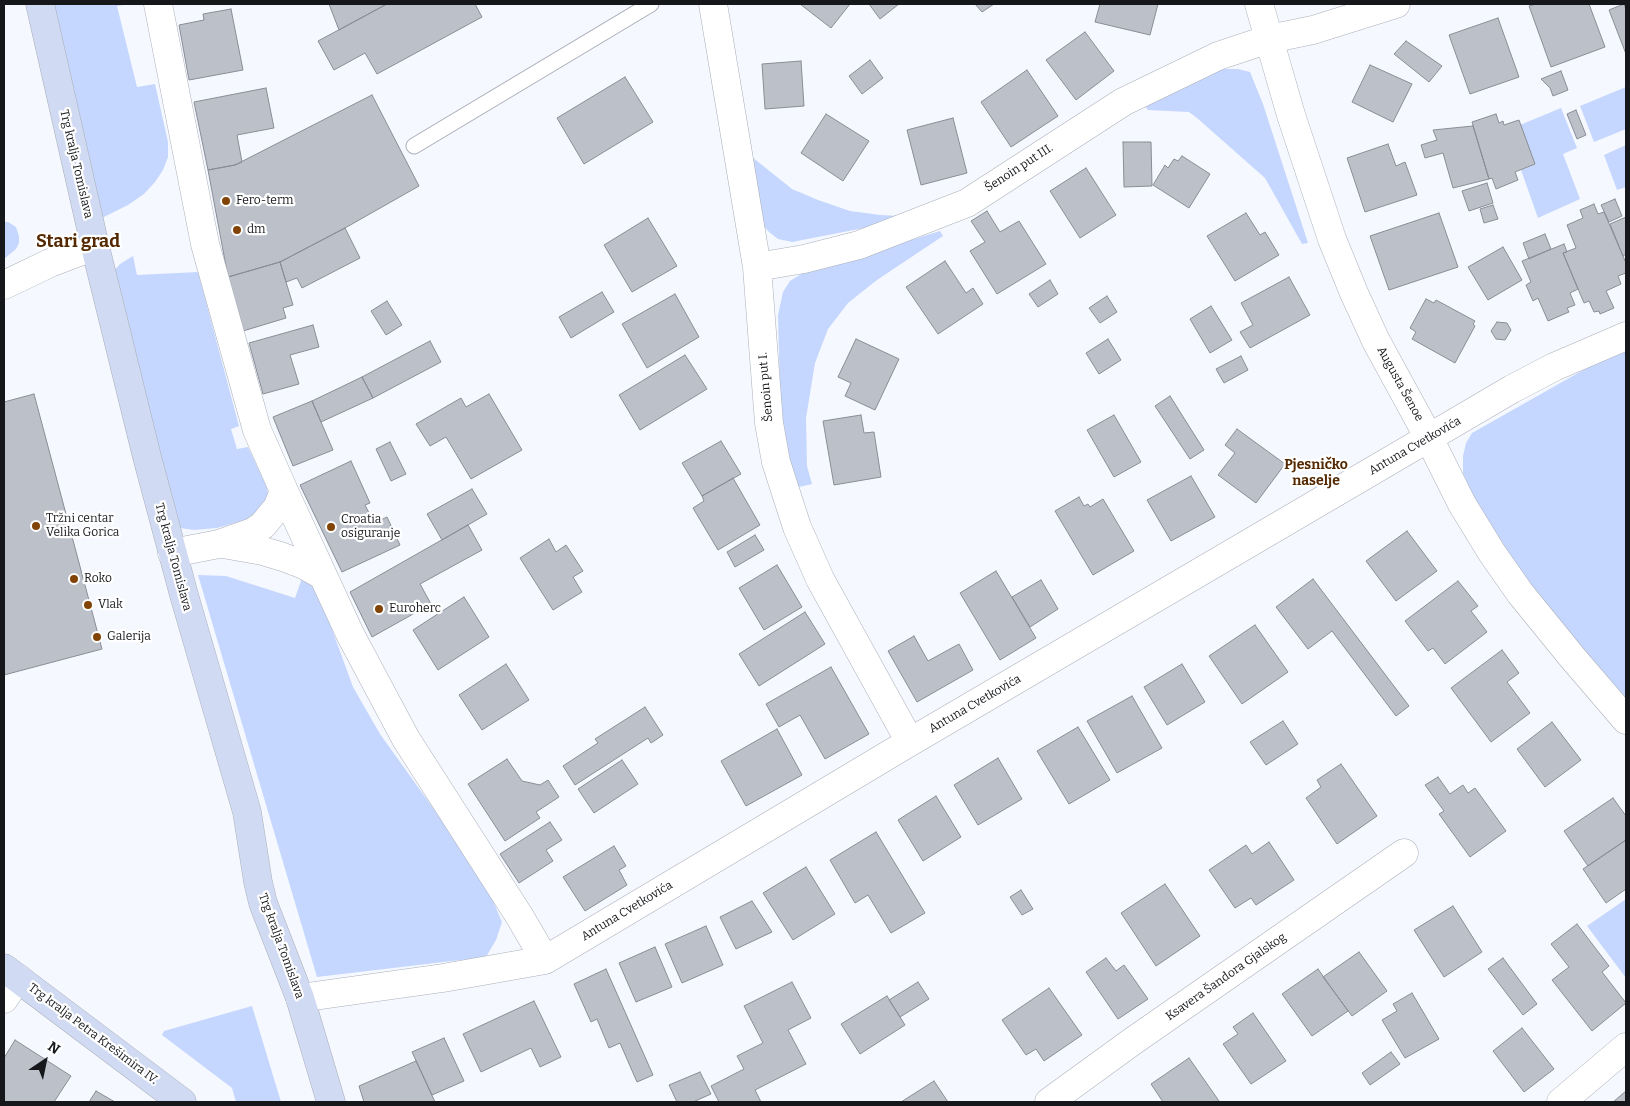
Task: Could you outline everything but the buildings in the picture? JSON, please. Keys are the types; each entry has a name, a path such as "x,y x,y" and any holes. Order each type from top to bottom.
{"main road":[{"name":"Trg kralja Tomislava","path":"40,4 94,246 147,457 172,553 247,812 263,903 300,998 331,1102"},
{"name":"Trg kralja Petra Krešimira IV.","path":"8,982 182,1102"}],"street":[{"path":"158,4 205,244 257,430 350,634 406,738 520,917 545,960"},
{"name":"Šenoin put I.","path":"713,4 757,266 769,423 776,462 797,527 820,579 910,742"},
{"name":"Augusta Šenoe","path":"1258,4 1291,115 1332,239 1376,341 1429,438 1462,504 1492,553 1532,607 1626,720"},
{"name":"Šenoin put III.","path":"757,266 804,259 859,245 967,203 1122,102 1218,56 1269,39 1313,30 1396,4"},
{"path":"4,285 50,263 94,246"},
{"name":"Antuna Cvetkovića","path":"300,998 443,978 545,960 910,742 1512,389 1554,367 1626,336"},
{"path":"172,553 219,544 253,532 263,525 277,508 284,491"},
{"path":"219,544 276,554 304,565 322,575"},
{"name":"Ksavera Šandora Gjalskog","path":"1049,1102 1133,1041 1404,853"},
{"path":"1562,1102 1626,1047"}],"lane":[{"path":"414,146 651,4"}],"shaded area":[{"path":"53,4 130,4 117,6 137,87 155,84 168,142 168,157 163,170 155,182 144,194 128,205 98,220"},
{"path":"1238,69 1250,72 1263,104 1308,243 1302,244 1265,178 1197,118 1189,112 1148,110 1144,105 1215,71"},
{"path":"1626,87 1626,129 1594,142 1580,106"},
{"path":"1561,108 1577,148 1563,154 1580,199 1538,218 1521,170 1535,164 1520,125"},
{"path":"1626,145 1626,187 1617,190 1604,155"},
{"path":"752,157 792,189 850,211 899,216 900,221 792,242 778,239 758,219"},
{"path":"4,222 8,222 16,227 19,243 16,249 4,259"},
{"path":"940,231 943,236 877,280 848,303 828,329 815,363 806,418 807,466 812,484 795,488 784,443 780,392 778,315 783,292 790,281 806,271"},
{"path":"133,256 137,275 198,272 239,426 231,429 237,449 248,447 267,487 269,502 249,519 217,528 194,530 173,527 113,272 120,264"},
{"path":"1626,350 1626,700 1578,646 1527,581 1487,521 1471,491 1463,473 1463,456 1466,443 1472,433 1601,360"},
{"path":"198,575 226,576 295,598 302,578 318,591 353,687 380,734 471,861 489,891 502,922 496,940 486,957 317,977"},
{"path":"1626,899 1626,978 1587,926"},
{"path":"252,1006 281,1102 236,1102 232,1088 162,1035 164,1031"}],"place":[{"name":"Fero-term","path":"226,201"},
{"name":"dm","path":"237,230"},
{"name":"Tržni centar Velika Gorica","path":"36,526"},
{"name":"Croatia osiguranje","path":"331,527"},
{"name":"Roko","path":"74,579"},
{"name":"Vlak","path":"88,605"},
{"name":"Euroherc","path":"379,609"},
{"name":"Galerija","path":"97,637"}],"district":[{"name":"Stari grad","path":"78,242"},
{"name":"Pjesničko naselje","path":"1316,474"}]}
